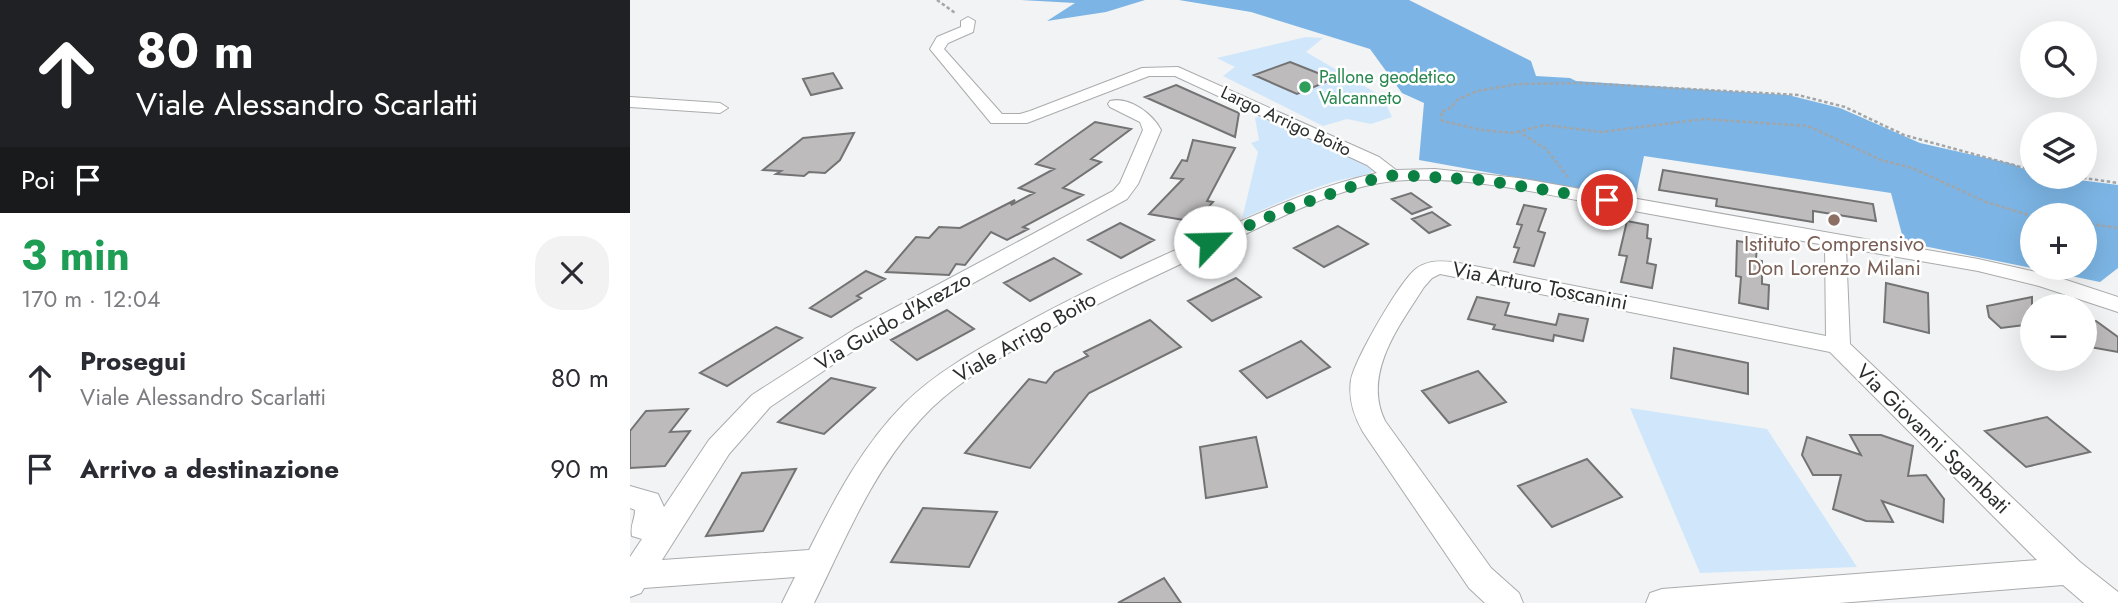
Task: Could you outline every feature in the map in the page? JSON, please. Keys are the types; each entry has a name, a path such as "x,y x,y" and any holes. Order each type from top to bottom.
{"street":[{"path":"968,21 968,29 942,40 937,49 997,118 1013,120 1036,114 1147,71 1178,72"},
{"name":"Largo Arrigo Boito","path":"1178,72 1373,161 1391,175"},
{"path":"630,102 720,108"},
{"name":"Via Guido d'Arezzo","path":"633,579 647,530 747,414 768,396 863,334 1120,195 1129,184 1152,130 1147,120 1116,104"},
{"path":"1391,175 1467,178 2002,269 2058,284 2118,305"},
{"name":"Largo Arrigo Boito","path":"1233,232 1322,196 1391,175"},
{"name":"Viale Arrigo Boito","path":"798,603 856,492 888,440 917,407 947,382 1065,311 1233,232"},
{"name":"Via Giovanni Sgambati","path":"1835,240 1838,346 2069,571 2108,603"},
{"name":"Via Arturo Toscanini","path":"1507,603 1480,578 1373,425 1364,408 1362,389 1367,365 1424,273 1433,268 1454,268 1838,346"},
{"path":"630,497 648,502 650,513 647,530"},
{"path":"633,579 818,562"},
{"path":"1661,603 2069,571"}],"path":[{"path":"937,0 968,21"},
{"path":"2020,167 1905,135 1845,107 1798,95 1581,83 1518,84 1477,91 1457,100 1452,107 1441,112 1442,121 1482,130 1518,131 1545,125 1602,132 1703,119 1808,125 1881,160 1912,168 1986,202 2020,212"},
{"path":"1518,131 1546,149 1581,196"},
{"path":"2097,180 2118,183"},
{"path":"2097,225 2118,228"}],"shaded area":[{"path":"1021,0 1145,0 1106,12 1047,21 1075,3"},
{"path":"1179,0 1409,0 1531,61 1536,76 1788,95 1840,108 1920,143 2013,164 2020,167 2020,189 2097,189 2097,182 2118,185 2118,268 2100,282 2090,280 2097,280 2097,203 2020,203 2020,266 1904,242 1891,193 1644,156 1635,199 1419,160 1424,103 1402,93 1370,49 1251,12"},
{"name":"Pallone geodetico Valcanneto","path":"1306,37 1323,38 1306,52 1383,97 1392,117 1371,124 1347,119 1323,126 1223,76 1235,67 1217,58"},
{"path":"1262,115 1368,164 1375,170 1310,190 1242,219 1258,152 1251,143 1259,140 1255,118"},
{"path":"1630,408 1767,429 1857,567 1700,573"}],"building":[{"path":"1290,62 1333,79 1297,94 1254,75"},
{"path":"833,73 842,88 811,95 803,79"},
{"path":"1176,85 1239,113 1235,137 1145,97"},
{"path":"1095,122 1131,129 1091,159 1101,162 1063,188 1083,195 1023,227 1028,229 1007,240 991,232 965,265 956,264 949,275 886,272 916,237 929,238 939,227 960,228 1034,193 1019,188 1054,169 1036,164"},
{"path":"854,133 840,160 825,173 809,172 804,176 763,170 803,138"},
{"path":"1193,140 1235,148 1207,201 1213,202 1195,222 1149,214 1183,179 1171,178 1182,160 1187,161"},
{"path":"1663,170 1873,204 1876,221 1813,211 1813,222 1716,206 1717,199 1659,190"},
{"path":"1411,193 1431,207 1412,214 1392,199"},
{"path":"1524,205 1546,209 1538,231 1545,233 1534,266 1514,262 1519,248 1514,247 1522,225 1517,224"},
{"path":"1432,212 1450,225 1429,233 1412,219"},
{"path":"1627,221 1648,225 1647,238 1651,239 1647,263 1656,265 1652,288 1621,282 1627,256 1619,255"},
{"path":"1120,223 1154,240 1121,258 1088,240"},
{"path":"1338,226 1368,244 1324,267 1294,248"},
{"path":"1737,241 1757,244 1756,260 1762,261 1762,284 1769,285 1768,309 1739,303 1741,277 1736,276"},
{"path":"1054,258 1081,274 1030,301 1004,283"},
{"path":"866,271 885,279 857,296 861,298 831,317 810,308"},
{"path":"1236,278 1261,297 1212,321 1188,301"},
{"path":"1886,283 1928,293 1929,333 1884,322"},
{"path":"1477,297 1509,303 1505,315 1556,325 1559,314 1588,319 1583,341 1554,335 1553,341 1493,329 1495,325 1468,319"},
{"path":"2020,299 2020,326 2001,328 1989,317 1987,306"},
{"path":"947,310 974,329 917,360 891,340"},
{"path":"1150,320 1181,347 1089,393 1030,468 965,453 1029,379 1046,383 1055,372 1088,356 1084,352"},
{"path":"2097,322 2118,337 2118,352 2097,348"},
{"path":"776,327 802,338 727,386 700,373"},
{"path":"1301,341 1330,367 1267,398 1240,371"},
{"path":"1674,348 1748,363 1748,394 1671,378"},
{"path":"1478,371 1506,402 1449,423 1422,391"},
{"path":"831,378 875,388 824,434 778,422"},
{"path":"688,409 670,432 690,431 665,466 630,468 630,431 646,411"},
{"path":"2047,417 2090,452 2026,467 1985,431"},
{"path":"1850,435 1881,435 1913,446 1908,476 1926,475 1944,499 1943,522 1882,501 1893,522 1866,521 1833,509 1841,475 1813,475 1802,455 1807,437 1861,455"},
{"path":"1256,437 1267,487 1206,498 1200,447"},
{"path":"1587,459 1622,497 1552,527 1518,486"},
{"path":"796,469 763,531 706,536 742,473"},
{"path":"923,508 997,512 969,567 891,562"},
{"path":"1164,578 1181,603 1118,603"}],"place":[{"name":"Pallone geodetico Valcanneto","path":"1305,87"},
{"name":"Istituto Comprensivo Don Lorenzo Milani","path":"1834,220"}],"route":[{"path":"1210,242 1292,207 1385,176 1448,176 1607,200"}]}
